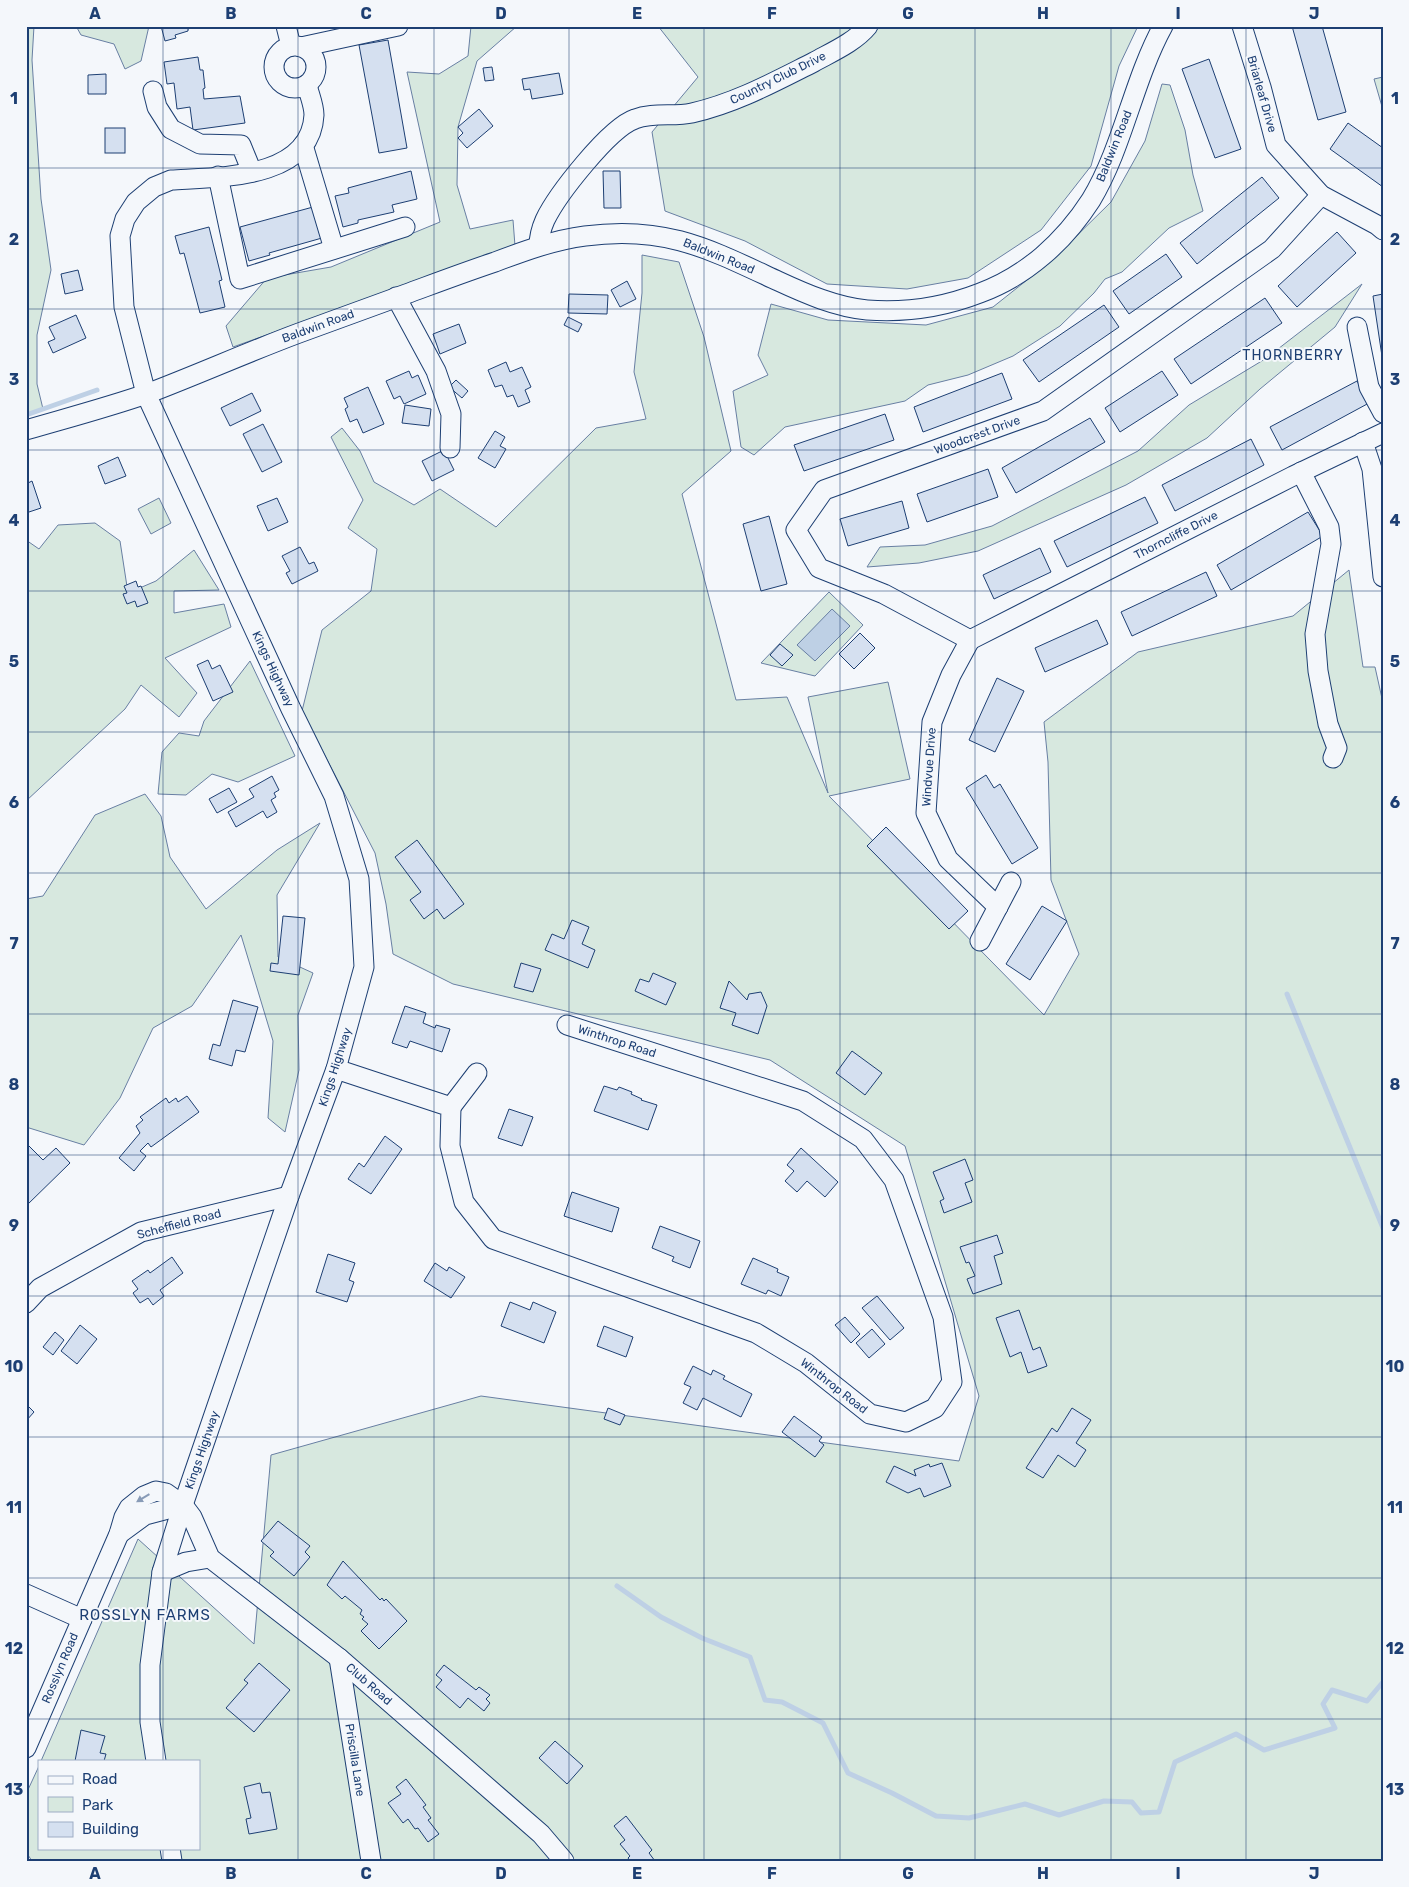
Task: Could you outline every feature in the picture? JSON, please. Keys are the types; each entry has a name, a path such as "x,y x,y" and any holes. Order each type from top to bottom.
{"street":[{"path":"286,26 296,46 309,51 314,57 316,68 314,78 307,85 295,88 286,86 279,81 275,72 276,58 280,52 296,46 398,26"},
{"name":"Country Club Drive","path":"539,246 540,234 545,219 579,170 614,133 635,119 689,114 722,105 757,92 834,51 864,32 868,26"},
{"name":"Baldwin Road","path":"26,430 146,394 301,332 396,297 539,246 584,236 623,233 655,234 684,240 711,250 802,292 830,302 865,310 930,308 962,300 991,289 1020,273 1045,255 1069,230 1091,200 1106,171 1149,52 1163,26"},
{"name":"Briarleaf Drive","path":"1242,26 1261,87 1276,145 1321,195 1383,230"},
{"path":"307,85 314,113 312,128 303,145 334,249"},
{"path":"153,91 157,108 171,128 200,144 241,144 252,172"},
{"name":"Kings Highway","path":"156,1760 150,1722 150,1664 162,1572 183,1505 289,1196 336,1069 364,967 359,878 334,796 291,709 146,394 124,307 120,236 125,219 136,202 154,187 171,180 267,169 285,162 303,145"},
{"path":"218,176 240,279 406,227"},
{"name":"Woodcrest Drive","path":"970,640 884,594 819,568 796,530 824,490 1043,411 1272,249 1321,195"},
{"path":"396,297 439,380 451,414 450,448"},
{"path":"1357,327 1370,387 1383,413"},
{"name":"Thorncliffe Drive","path":"970,640 1301,472 1383,434"},
{"path":"1363,442 1372,469 1383,577"},
{"path":"1301,472 1329,527 1331,544 1315,634 1318,670 1328,724 1337,748 1334,758"},
{"name":"Windvue Drive","path":"970,640 951,675 932,722 926,813 948,859 998,907"},
{"path":"980,941 1011,882"},
{"name":"Winthrop Road","path":"451,1107 450,1146 464,1202 493,1239 756,1333 806,1363 870,1414 906,1422 935,1408 952,1382 943,1317 894,1180 863,1139 803,1101 567,1025"},
{"path":"336,1069 451,1107 477,1073"},
{"name":"Scheffield Road","path":"26,1303 40,1288 141,1232 289,1196"},
{"name":"Rosslyn Road","path":"26,1748 129,1508 144,1496 156,1492 166,1494 183,1505"},
{"name":"Club Road","path":"183,1505 192,1517 210,1558 339,1658 541,1834 564,1861"},
{"path":"162,1572 186,1562 210,1558"},
{"path":"26,1594 82,1619"},
{"name":"Priscilla Lane","path":"339,1658 371,1861"}],"green space":[{"path":"26,26 34,26 32,60 41,199 51,270 37,335 37,384 43,409 26,415"},
{"path":"76,26 149,26 141,61 125,69 114,44 81,35"},
{"path":"471,26 517,26 477,61 458,127 457,185 470,229 513,220 515,246 233,347 226,326 267,278 331,267 440,222 407,72 439,74 468,56"},
{"path":"658,26 1138,26 1119,66 1091,166 1041,230 968,278 907,289 827,284 745,241 665,211 652,132 698,77"},
{"path":"1383,77 1383,110 1374,79"},
{"path":"1162,84 1170,85 1185,130 1193,175 1203,211 1169,228 1122,272 1105,279 1094,293 1060,326 1013,356 968,375 928,385 905,401 785,427 754,455 741,447 733,391 768,375 758,355 771,304 828,320 926,325 993,307 1051,261 1111,202 1145,141"},
{"path":"642,255 679,262 704,337 731,451 682,494 736,700 787,697 828,793 808,697 888,682 910,779 829,796 1044,1015 1079,954 1051,880 1048,762 1044,722 1138,652 1293,616 1349,570 1363,667 1375,667 1383,703 1383,1861 32,1861 26,1852 26,1794 38,1768 38,1850 200,1850 200,1760 41,1760 138,1539 254,1644 271,1455 481,1396 959,1461 979,1396 905,1146 770,1060 453,984 393,954 386,904 375,853 302,711 322,630 371,591 377,549 348,528 363,500 331,437 342,428 360,451 374,482 414,505 440,489 496,527 596,428 646,419 634,372 642,293"},
{"path":"1362,284 1335,327 1260,389 1207,438 1126,485 978,551 919,563 867,567 880,547 925,545 992,526 1138,451 1189,405 1265,359"},
{"path":"159,498 171,523 151,534 138,509"},
{"path":"95,523 120,541 128,593 156,581 194,550 219,590 174,591 174,613 224,604 231,627 165,658 197,693 179,717 141,685 125,709 26,801 26,540 39,549 58,525"},
{"path":"829,592 863,625 815,676 761,663"},
{"path":"250,661 295,756 238,782 212,774 186,795 158,794 162,752 179,733 199,736 204,721"},
{"path":"145,794 161,816 170,857 206,909 277,850 320,823 277,895 278,957 313,973 298,1015 299,1070 285,1132 268,1118 273,1041 241,935 192,1006 153,1028 120,1098 84,1145 26,1127 26,899 43,896 95,815"}],"water":[{"path":"832,609 850,626 815,661 797,645"}],"building":[{"path":"161,26 196,26 175,35 176,38 165,41"},
{"path":"1292,26 1322,26 1346,112 1318,120"},
{"path":"388,40 407,148 379,153 359,45"},
{"path":"198,57 200,70 203,70 204,99 240,96 245,123 193,130 190,107 177,109 174,83 167,84 164,62"},
{"path":"1209,59 1241,149 1215,158 1182,69"},
{"path":"492,67 494,80 485,81 483,68"},
{"path":"559,73 563,94 532,99 530,89 524,90 522,79"},
{"path":"106,74 106,94 88,94 88,75"},
{"path":"479,109 493,126 467,148 458,138 463,133 458,127"},
{"path":"1348,123 1383,148 1383,187 1330,149"},
{"path":"105,128 125,128 125,153 105,153"},
{"path":"411,171 417,199 392,205 394,212 358,220 358,223 343,227 335,196 349,193 348,188"},
{"path":"603,171 620,171 621,208 604,208"},
{"path":"1262,177 1279,198 1197,264 1180,243"},
{"path":"313,207 322,238 269,253 270,255 249,261 240,227"},
{"path":"209,227 222,280 219,281 225,307 200,313 184,253 180,254 175,236"},
{"path":"1337,232 1356,253 1297,307 1278,286"},
{"path":"1166,254 1182,277 1129,314 1113,291"},
{"path":"78,270 83,290 65,294 61,274"},
{"path":"627,281 636,299 620,307 611,290"},
{"path":"569,294 608,295 607,314 568,313"},
{"path":"1383,294 1383,363 1373,296"},
{"path":"1265,298 1282,323 1191,384 1174,359"},
{"path":"1104,305 1119,327 1039,382 1023,360"},
{"path":"76,315 86,338 53,353 48,342 55,339 49,327"},
{"path":"568,317 582,324 578,332 564,325"},
{"path":"459,324 466,343 440,354 433,334"},
{"path":"506,362 510,372 522,367 531,387 525,390 530,402 518,407 513,395 507,397 502,385 495,387 488,370"},
{"path":"409,371 412,378 418,375 426,394 404,404 400,396 394,399 386,381"},
{"path":"1162,371 1178,395 1120,432 1105,408"},
{"path":"1002,373 1012,399 923,432 914,407"},
{"path":"456,380 468,391 462,398 449,387"},
{"path":"1357,381 1369,403 1282,450 1270,427"},
{"path":"368,387 384,424 363,433 357,419 350,422 345,409 348,407 344,398"},
{"path":"252,393 261,411 230,426 221,408"},
{"path":"405,405 431,409 429,426 402,423"},
{"path":"885,414 894,440 804,471 794,445"},
{"path":"1090,418 1105,442 1016,493 1002,468"},
{"path":"263,424 282,462 262,472 243,434"},
{"path":"495,431 505,437 500,446 506,449 495,468 478,458"},
{"path":"1251,439 1264,465 1175,511 1162,485"},
{"path":"444,450 454,470 432,481 422,461"},
{"path":"118,457 126,476 105,484 98,466"},
{"path":"988,469 998,497 927,522 917,494"},
{"path":"32,481 41,508 26,513 26,484"},
{"path":"1145,497 1158,523 1067,567 1054,541"},
{"path":"277,498 288,522 268,531 257,506"},
{"path":"902,501 909,528 848,546 840,519"},
{"path":"1308,512 1323,536 1231,590 1217,565"},
{"path":"769,516 787,584 761,591 743,524"},
{"path":"300,547 309,564 314,562 318,571 292,584 286,573 290,571 282,556"},
{"path":"1040,548 1051,572 994,599 983,575"},
{"path":"1206,572 1217,596 1132,636 1121,612"},
{"path":"136,581 138,587 141,586 148,603 137,607 135,601 127,604 123,594 127,593 124,586"},
{"path":"1097,620 1108,644 1045,672 1035,648"},
{"path":"860,633 875,648 854,669 839,654"},
{"path":"780,644 793,655 782,666 770,655"},
{"path":"208,660 212,669 220,665 233,692 213,701 197,665"},
{"path":"997,678 1024,691 995,752 969,740"},
{"path":"986,775 994,788 1000,784 1038,848 1012,864 966,788"},
{"path":"272,776 279,790 274,793 276,797 271,800 277,812 267,818 263,811 236,827 228,812 254,797 249,789"},
{"path":"229,788 237,802 217,813 209,799"},
{"path":"886,827 968,911 949,929 867,846"},
{"path":"417,840 464,904 444,919 437,909 424,919 410,900 421,892 395,857"},
{"path":"1042,906 1067,921 1030,980 1006,964"},
{"path":"283,916 305,918 299,975 270,971 271,963 278,964"},
{"path":"572,920 589,927 582,944 595,950 588,968 545,950 552,934 564,939"},
{"path":"521,963 541,969 533,992 514,987"},
{"path":"653,973 676,983 666,1005 635,991 640,979 649,982"},
{"path":"729,981 747,1000 749,994 761,992 767,1006 758,1034 732,1025 736,1013 720,1008"},
{"path":"233,1000 258,1007 245,1052 236,1050 232,1066 209,1059 213,1044 220,1046"},
{"path":"405,1006 426,1013 423,1023 435,1028 436,1025 450,1029 442,1052 410,1041 407,1048 392,1043"},
{"path":"852,1051 882,1073 865,1095 836,1073"},
{"path":"604,1086 617,1090 619,1087 632,1092 631,1094 641,1100 657,1105 648,1130 594,1111"},
{"path":"187,1096 199,1112 151,1147 148,1143 140,1151 146,1156 134,1171 119,1158 140,1133 136,1126 143,1120 140,1117 166,1098 169,1103 176,1098 178,1102"},
{"path":"509,1109 533,1117 522,1146 498,1138"},
{"path":"385,1136 402,1149 371,1194 348,1179 359,1163 364,1167"},
{"path":"29,1146 43,1160 56,1148 70,1163 26,1206 26,1148"},
{"path":"801,1148 838,1182 825,1197 807,1181 797,1192 785,1181 794,1171 787,1165"},
{"path":"965,1159 973,1180 965,1183 972,1202 944,1213 940,1201 944,1199 933,1172"},
{"path":"572,1192 619,1208 612,1232 564,1216"},
{"path":"660,1226 700,1241 690,1268 672,1261 674,1257 652,1248"},
{"path":"997,1235 1003,1253 994,1256 1002,1284 973,1294 967,1279 975,1276 969,1262 966,1263 960,1247"},
{"path":"328,1254 355,1263 349,1280 354,1282 347,1302 316,1292"},
{"path":"172,1257 183,1273 160,1290 164,1296 153,1305 148,1298 140,1303 133,1293 138,1289 132,1281 148,1270 150,1273"},
{"path":"753,1258 778,1269 777,1272 789,1277 781,1296 768,1290 766,1294 741,1284"},
{"path":"435,1263 447,1271 449,1267 465,1277 451,1298 424,1281"},
{"path":"877,1296 904,1328 890,1340 862,1308"},
{"path":"510,1302 530,1310 533,1302 556,1312 544,1343 501,1326"},
{"path":"1019,1310 1033,1350 1040,1347 1047,1366 1028,1373 1021,1352 1010,1357 996,1318"},
{"path":"845,1317 860,1334 851,1343 835,1325"},
{"path":"80,1325 97,1339 77,1364 61,1351"},
{"path":"604,1326 633,1337 626,1357 597,1346"},
{"path":"872,1329 885,1344 869,1358 856,1343"},
{"path":"55,1332 64,1340 53,1355 43,1347"},
{"path":"693,1366 711,1375 713,1370 725,1376 723,1379 752,1394 741,1417 703,1398 697,1410 683,1403 691,1387 684,1384"},
{"path":"26,1404 34,1412 26,1421"},
{"path":"608,1408 625,1415 620,1425 604,1419"},
{"path":"1072,1408 1091,1420 1076,1443 1086,1450 1075,1467 1058,1455 1043,1478 1026,1468 1052,1428 1057,1432"},
{"path":"794,1416 822,1437 819,1441 824,1445 815,1457 782,1432"},
{"path":"942,1463 951,1486 924,1497 920,1488 908,1493 886,1482 894,1466 916,1476 914,1470 929,1464 930,1467"},
{"path":"278,1521 310,1546 305,1552 310,1557 294,1576 270,1556 274,1552 261,1541"},
{"path":"343,1561 380,1600 382,1598 384,1601 386,1599 407,1621 379,1649 361,1631 368,1624 362,1619 364,1617 360,1614 362,1610 345,1596 342,1599 327,1585"},
{"path":"259,1663 290,1690 254,1732 226,1708 248,1683 244,1680"},
{"path":"444,1665 476,1690 479,1687 490,1695 486,1699 490,1703 484,1711 468,1698 460,1708 436,1687 442,1680 436,1675"},
{"path":"81,1730 105,1736 100,1753 106,1754 104,1760 75,1760"},
{"path":"555,1741 583,1766 567,1784 539,1758"},
{"path":"406,1779 426,1805 423,1807 431,1818 428,1820 439,1834 428,1842 418,1828 415,1829 408,1819 403,1823 388,1803 401,1794 396,1787"},
{"path":"260,1783 262,1793 270,1792 277,1829 249,1834 246,1819 251,1818 244,1787"},
{"path":"626,1816 652,1850 649,1853 655,1861 630,1861 628,1858 630,1856 620,1844 625,1840 614,1826"}],"waterway":[{"path":"26,415 97,390"},
{"path":"1287,994 1383,1228"},
{"path":"617,1586 661,1617 702,1638 750,1657 765,1700 782,1702 823,1723 848,1773 936,1816 969,1818 1025,1804 1059,1815 1104,1801 1132,1802 1141,1813 1159,1812 1175,1762 1236,1734 1264,1750 1335,1728 1323,1704 1332,1690 1367,1701 1383,1682"}],"district":[{"name":"THORNBERRY","path":"1293,355"},
{"name":"ROSSLYN FARMS","path":"145,1615"}]}
